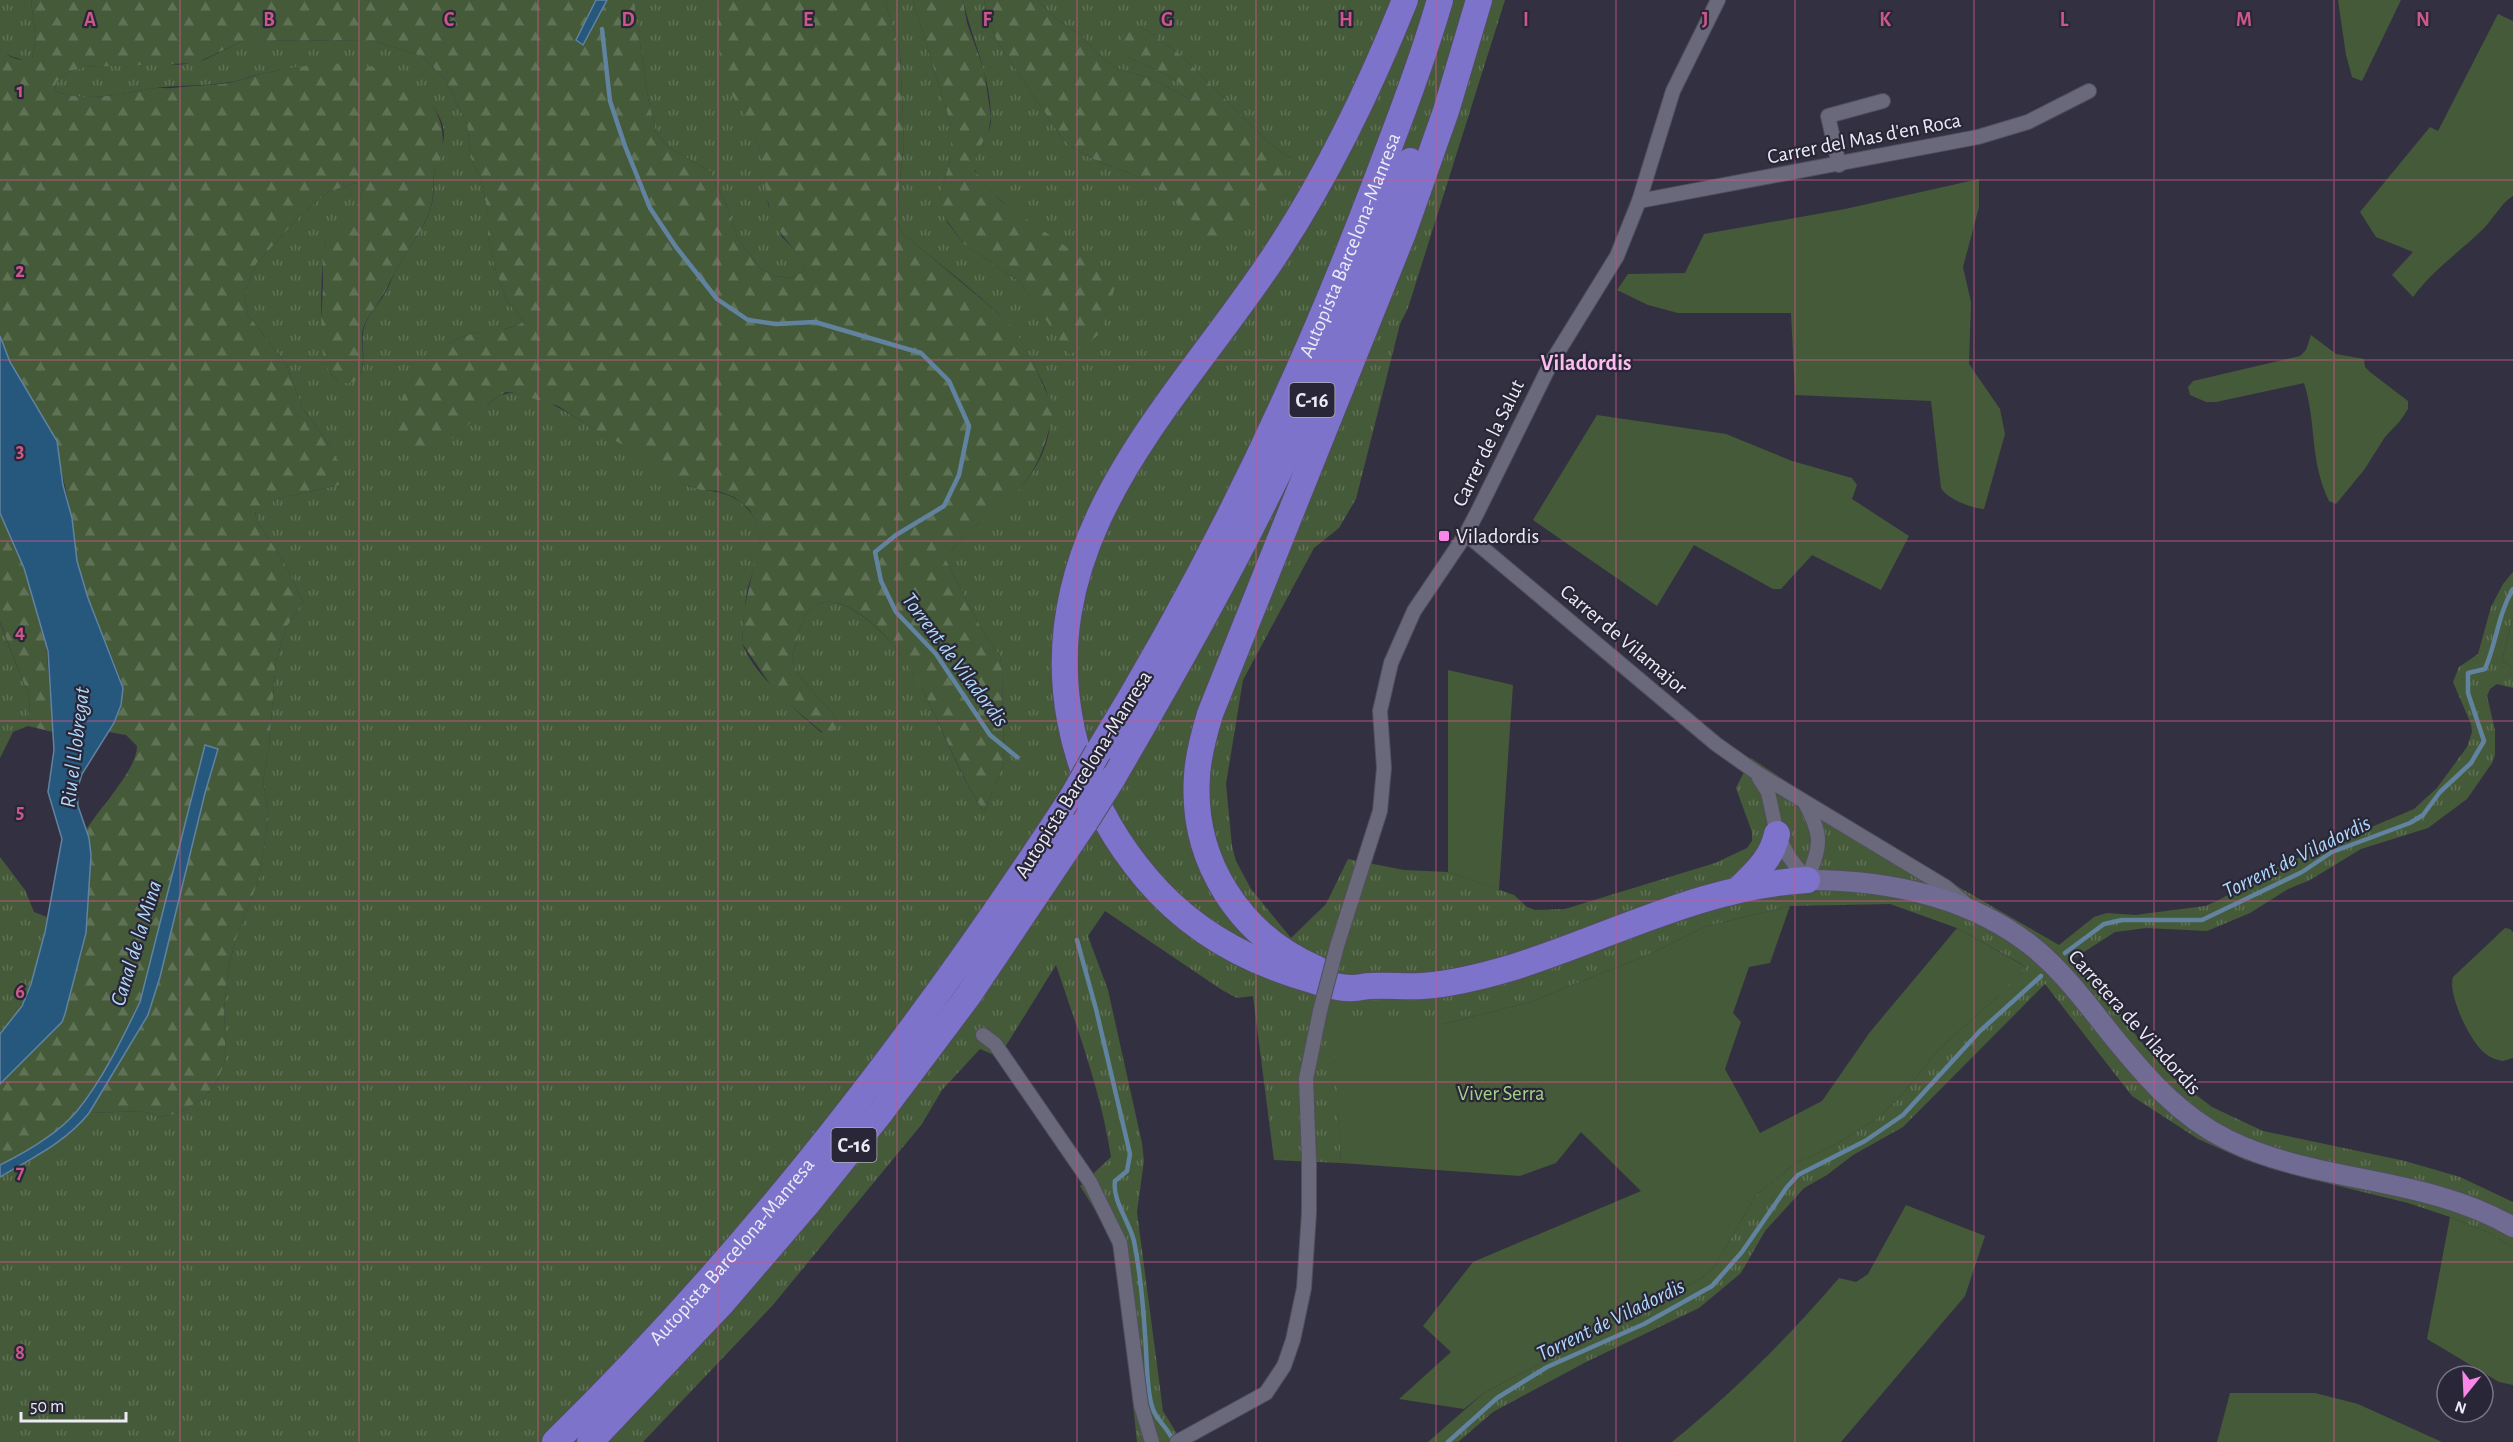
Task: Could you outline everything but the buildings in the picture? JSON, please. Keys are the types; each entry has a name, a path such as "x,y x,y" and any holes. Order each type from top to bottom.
{"highway":[{"path":"1405,0 1371,82 1315,191 1265,270 1147,433 1110,491 1095,522 1072,592 1065,638 1064,676 1066,700 1076,748 1090,790 1115,836 1157,891 1209,934 1266,966 1335,987 1355,989 1368,986 1426,986 1468,979 1512,968 1702,898 1740,888 1807,880"},
{"name":"Autopista Barcelona-Manresa","path":"555,1442 701,1292 861,1099 1001,906 1072,796 1132,696 1202,569 1268,436 1351,247 1401,118 1440,0"},
{"name":"Autopista Barcelona-Manresa","path":"590,1442 722,1303 881,1113 968,996 1112,778 1193,638 1291,445 1378,244 1424,126 1465,0"},
{"path":"1368,986 1358,980 1317,969 1295,959 1273,946 1240,914 1219,882 1202,838 1196,798 1197,775 1210,714 1403,233 1446,111 1479,0"},
{"path":"1740,888 1774,849 1778,834"}],"street":[{"name":"Carrer de la Salut","path":"1181,1440 1266,1393 1284,1365 1293,1340 1304,1288 1309,1213 1310,1160 1306,1079 1320,1011 1337,946 1380,811 1384,768 1380,711 1391,663 1401,636 1414,611 1466,534 1551,363 1617,256 1639,201 1672,91 1718,0"},
{"name":"Carrer del Mas d'en Roca","path":"1639,201 1978,137 2018,125 2089,91"},
{"path":"1839,165 1828,116 1883,101"},
{"name":"Carrer de Vilamajor","path":"1466,534 1716,744 1756,773"},
{"path":"1756,773 1768,792 1778,834 1789,857 1807,880"},
{"name":"Carretera de Viladordis","path":"1756,773 1946,887 1976,912 2034,947 2076,991 2160,1091 2183,1112 2211,1131 2245,1148 2288,1162 2442,1196 2473,1207 2513,1227"},
{"path":"1805,803 1818,830 1819,846 1807,880"},
{"path":"1807,880 1845,880 1906,888 1936,896 1976,912"},
{"path":"983,1035 995,1044 1007,1060 1090,1182 1120,1243 1141,1405 1152,1442"}],"green space":[{"path":"0,0 31,0 36,42 32,58 26,61 4,54 0,48"},
{"path":"31,0 596,0 576,39 583,44 607,0 634,0 648,98 656,132 667,146 711,172 727,206 738,240 760,268 775,276 791,278 806,270 799,256 781,234 770,212 758,144 723,74 717,0 885,0 900,53 904,142 896,218 902,233 1011,326 1028,351 1048,396 1056,403 1044,447 1032,472 1014,495 963,537 946,560 982,630 1000,656 1004,763 984,812 961,771 931,706 907,664 882,633 855,611 841,604 827,602 815,606 805,617 793,653 797,672 837,721 835,729 828,737 776,693 742,643 744,610 760,539 757,523 749,509 734,497 718,491 701,490 675,482 642,454 603,435 558,406 515,393 506,392 498,396 457,434 439,446 423,449 402,440 397,431 396,419 399,407 411,381 431,356 446,345 463,337 480,331 512,327 524,321 507,301 496,271 488,237 488,213 481,180 471,158 467,124 445,79 422,56 371,40 243,41 196,63 84,67 68,72 56,82 55,91 66,95 90,97 152,88 222,84 300,67 354,64 388,71 413,85 434,108 442,128 443,138 433,182 433,199 426,220 365,324 362,333 362,367 356,380 349,383 338,382 324,359 321,329 323,256 329,235 358,204 363,187 355,183 328,192 300,216 256,264 246,289 248,315 286,364 303,409 330,446 345,479 339,485 277,499 255,512 257,521 284,562 303,602 286,628 276,661 269,746 263,782 269,814 259,879 229,964 224,1009 226,1056 216,1083 202,1100 175,1114 160,1117 142,1111 89,1113 148,1015 160,977 205,793 218,750 205,746 140,1002 104,1072 77,1111 51,1135 0,1165 0,1084 62,1022 86,933 91,855 86,830 125,777 136,755 137,746 126,735 109,732 120,707 121,680 88,598 77,561 72,518 59,459 28,393 10,362 0,336 0,48 14,58 23,60 32,58 36,42"},
{"path":"634,0 717,0 722,66 726,82 751,125 758,143 766,174 768,205 782,237 801,256 806,270 791,278 775,276 760,268 738,240 727,206 711,172 667,146 656,132 648,98"},
{"path":"885,0 913,0 951,125 951,158 939,198 947,222 964,244 1020,282 1071,355 1094,266 1011,209 983,183 976,172 974,165 977,152 990,128 990,105 985,75 963,0 984,0 987,16 997,41 1062,138 1084,154 1137,176 1160,190 1190,216 1207,237 1291,159 1268,142 1182,56 1147,30 1138,27 1127,57 1170,76 1191,93 1190,99 1152,79 1116,68 1098,54 1081,35 1058,20 1037,0 1505,0 1408,308 1400,324 1356,499 1339,528 1314,548 1243,680 1226,784 1232,846 1236,861 1251,889 1291,938 1326,904 1348,859 1404,870 1448,872 1514,895 1527,907 1535,910 1565,909 1715,863 1747,848 1752,841 1752,832 1736,788 1751,758 1853,826 2059,945 2094,917 2107,913 2135,915 2205,906 2282,865 2414,809 2437,788 2467,747 2472,732 2471,724 2453,682 2459,667 2478,654 2491,607 2503,584 2513,572 2513,617 2502,661 2513,668 2513,688 2497,684 2490,689 2487,696 2495,730 2495,755 2467,799 2428,828 2361,849 2310,880 2288,889 2250,913 2207,931 2146,928 2115,932 2073,959 2104,991 2138,1038 2171,1076 2212,1107 2263,1131 2405,1161 2460,1177 2513,1202 2513,1248 2492,1234 2450,1217 2408,1203 2245,1160 2198,1139 2132,1096 2045,984 1903,1127 1853,1155 1827,1175 1804,1188 1765,1231 1741,1273 1699,1308 1586,1362 1493,1412 1458,1442 1428,1442 1484,1393 1702,1278 1715,1266 1756,1195 1796,1163 1833,1146 1875,1120 1899,1098 1940,1048 1996,998 2025,966 1957,928 1890,904 1790,906 1704,927 1650,954 1530,1002 1443,1024 1334,1024 1341,1163 1274,1160 1253,996 1237,998 1222,990 1105,911 1088,936 1108,990 1142,1143 1144,1161 1137,1212 1163,1411 1182,1442 1137,1442 1116,1243 1080,1186 1111,1157 1107,1132 1095,1084 1056,965 999,1057 980,1049 942,1090 922,1124 772,1306 643,1442 0,1442 0,1177 59,1141 89,1113 142,1111 160,1117 175,1114 202,1100 216,1083 226,1056 224,1009 229,964 259,879 269,814 263,782 269,746 276,661 286,628 303,602 284,562 257,521 255,511 277,499 339,485 344,479 330,446 303,409 286,364 248,315 246,289 256,264 300,216 328,192 355,183 363,187 359,203 325,242 321,306 322,342 328,369 338,382 361,374 363,330 386,292 400,262 426,221 433,199 434,175 444,136 443,126 437,112 412,85 393,74 352,65 308,66 221,84 159,87 90,97 66,95 55,91 56,82 68,72 84,67 162,63 179,65 204,60 243,41 371,40 422,56 445,79 467,124 471,158 481,180 488,213 488,237 496,271 507,301 524,321 508,328 463,337 435,353 413,378 400,407 396,423 430,449 447,442 498,396 510,393 536,397 637,451 682,484 727,495 737,500 747,508 756,521 760,537 747,591 742,639 748,656 756,668 822,733 837,721 797,672 793,660 794,650 805,617 815,606 827,602 840,604 855,611 882,633 907,664 930,705 971,792 984,812 1004,763 1000,656 982,630 946,560 963,537 1006,502 1026,481 1047,441 1050,407 1043,384 1028,353 1013,330 984,300 902,233 896,218 904,142 900,53"},
{"path":"913,0 963,0 967,23 984,70 991,117 988,133 976,154 975,171 984,184 1002,202 1094,266 1115,287 1101,333 1070,355 1020,282 964,244 942,214 939,198 951,158 951,125"},
{"path":"984,0 1037,0 1058,20 1081,35 1098,54 1116,68 1152,79 1190,99 1191,93 1170,76 1127,57 1121,51 1119,43 1125,31 1135,26 1147,30 1182,56 1268,142 1291,159 1275,186 1240,228 1207,238 1181,207 1148,182 1084,154 1062,138 997,41 987,16"},
{"path":"2338,0 2401,0 2362,81 2352,77 2346,55"},
{"path":"2498,14 2513,21 2513,196 2504,203 2481,231 2437,270 2413,297 2392,275 2413,252 2376,237 2360,212 2430,127 2438,131"},
{"path":"1979,179 1979,207 1963,267 1971,302 1969,364 2000,409 2005,434 1984,509 1960,502 1948,496 1941,488 1931,401 1795,395 1791,313 1678,313 1648,305 1617,290 1628,274 1685,273 1704,234 1845,209"},
{"path":"2311,335 2336,354 2364,359 2365,367 2370,372 2408,401 2408,409 2400,421 2385,437 2364,470 2336,504 2329,501 2318,471 2311,413 2304,383 2216,402 2206,402 2190,395 2188,387 2193,381 2300,356 2306,350"},
{"path":"1597,415 1726,434 1792,461 1852,478 1857,485 1852,499 1909,536 1881,590 1812,555 1781,589 1773,589 1694,545 1657,606 1533,520"},
{"path":"0,513 24,568 46,643 53,732 28,726 30,699 0,622"},
{"path":"2513,617 2513,668 2502,661"},
{"path":"0,623 30,699 28,726 13,732 0,758"},
{"path":"1448,670 1513,685 1499,890 1448,872"},
{"path":"0,857 25,890 34,912 47,917 37,964 27,995 11,1022 0,1034"},
{"name":"Viver Serra","path":"1790,906 1770,963 1749,967 1733,1013 1741,1022 1725,1069 1760,1133 1822,1101 1870,1032 1957,928 2026,967 1996,998 1940,1048 1899,1098 1875,1120 1833,1146 1796,1163 1756,1195 1715,1266 1702,1278 1484,1393 1464,1409 1399,1399 1451,1352 1423,1326 1473,1262 1641,1191 1581,1132 1556,1163 1520,1176 1341,1163 1333,1024 1443,1024 1530,1002 1650,954 1704,927"},
{"path":"2505,928 2513,932 2513,1058 2503,1061 2494,1059 2480,1049 2467,1030 2457,1006 2452,985 2453,977"},
{"path":"1906,1205 1985,1236 1965,1296 1841,1442 1672,1442 1759,1364 1839,1278 1856,1282 1868,1274"},
{"path":"2450,1217 2492,1234 2513,1248 2513,1385 2495,1380 2495,1364 2469,1364 2427,1339"},
{"path":"2230,1393 2315,1393 2358,1404 2442,1442 2217,1442"}],"water":[{"path":"596,0 607,0 583,45 576,40"},
{"name":"Riu el Llobregat","path":"0,336 10,362 57,441 63,485 72,518 77,561 88,598 123,688 121,705 114,723 82,774 77,790 78,806 89,838 91,855 86,933 65,1014 62,1022 0,1084 0,1034 22,1006 31,984 45,932 62,839 48,792 54,750 48,651 24,568 0,513"},
{"path":"205,745 218,749 160,977 148,1015 89,1113 80,1123 48,1149 0,1177 0,1165 51,1135 77,1111 104,1072 140,1002"}],"waterway":[{"name":"Torrent de Viladordis","path":"602,29 610,101 650,208 676,247 717,299 748,320 776,324 815,322 921,353 949,381 969,426 959,475 944,506 896,535 875,552 881,581 896,612 936,654 990,735 1017,757"},
{"name":"Torrent de Viladordis","path":"2065,953 2104,924 2122,920 2202,920 2302,872 2332,852 2410,823 2423,815 2440,792 2471,763 2484,741 2468,693 2468,673 2485,669 2504,608 2513,589"},
{"name":"Torrent de Viladordis","path":"1077,940 1096,1009 1130,1154 1127,1171 1115,1181 1115,1188 1118,1203 1132,1233 1136,1252 1151,1403 1155,1414 1174,1442"},
{"name":"Torrent de Viladordis","path":"1448,1442 1497,1398 1547,1367 1644,1324 1712,1286 1742,1252 1787,1187 1798,1175 1865,1141 1903,1115 1980,1031 2041,976"}],"place":[{"name":"Viladordis","path":"1444,536"}],"district":[{"name":"Viladordis","path":"1586,362"}],"water label":[{"name":"Canal de la Mina","path":"135,943"}]}
